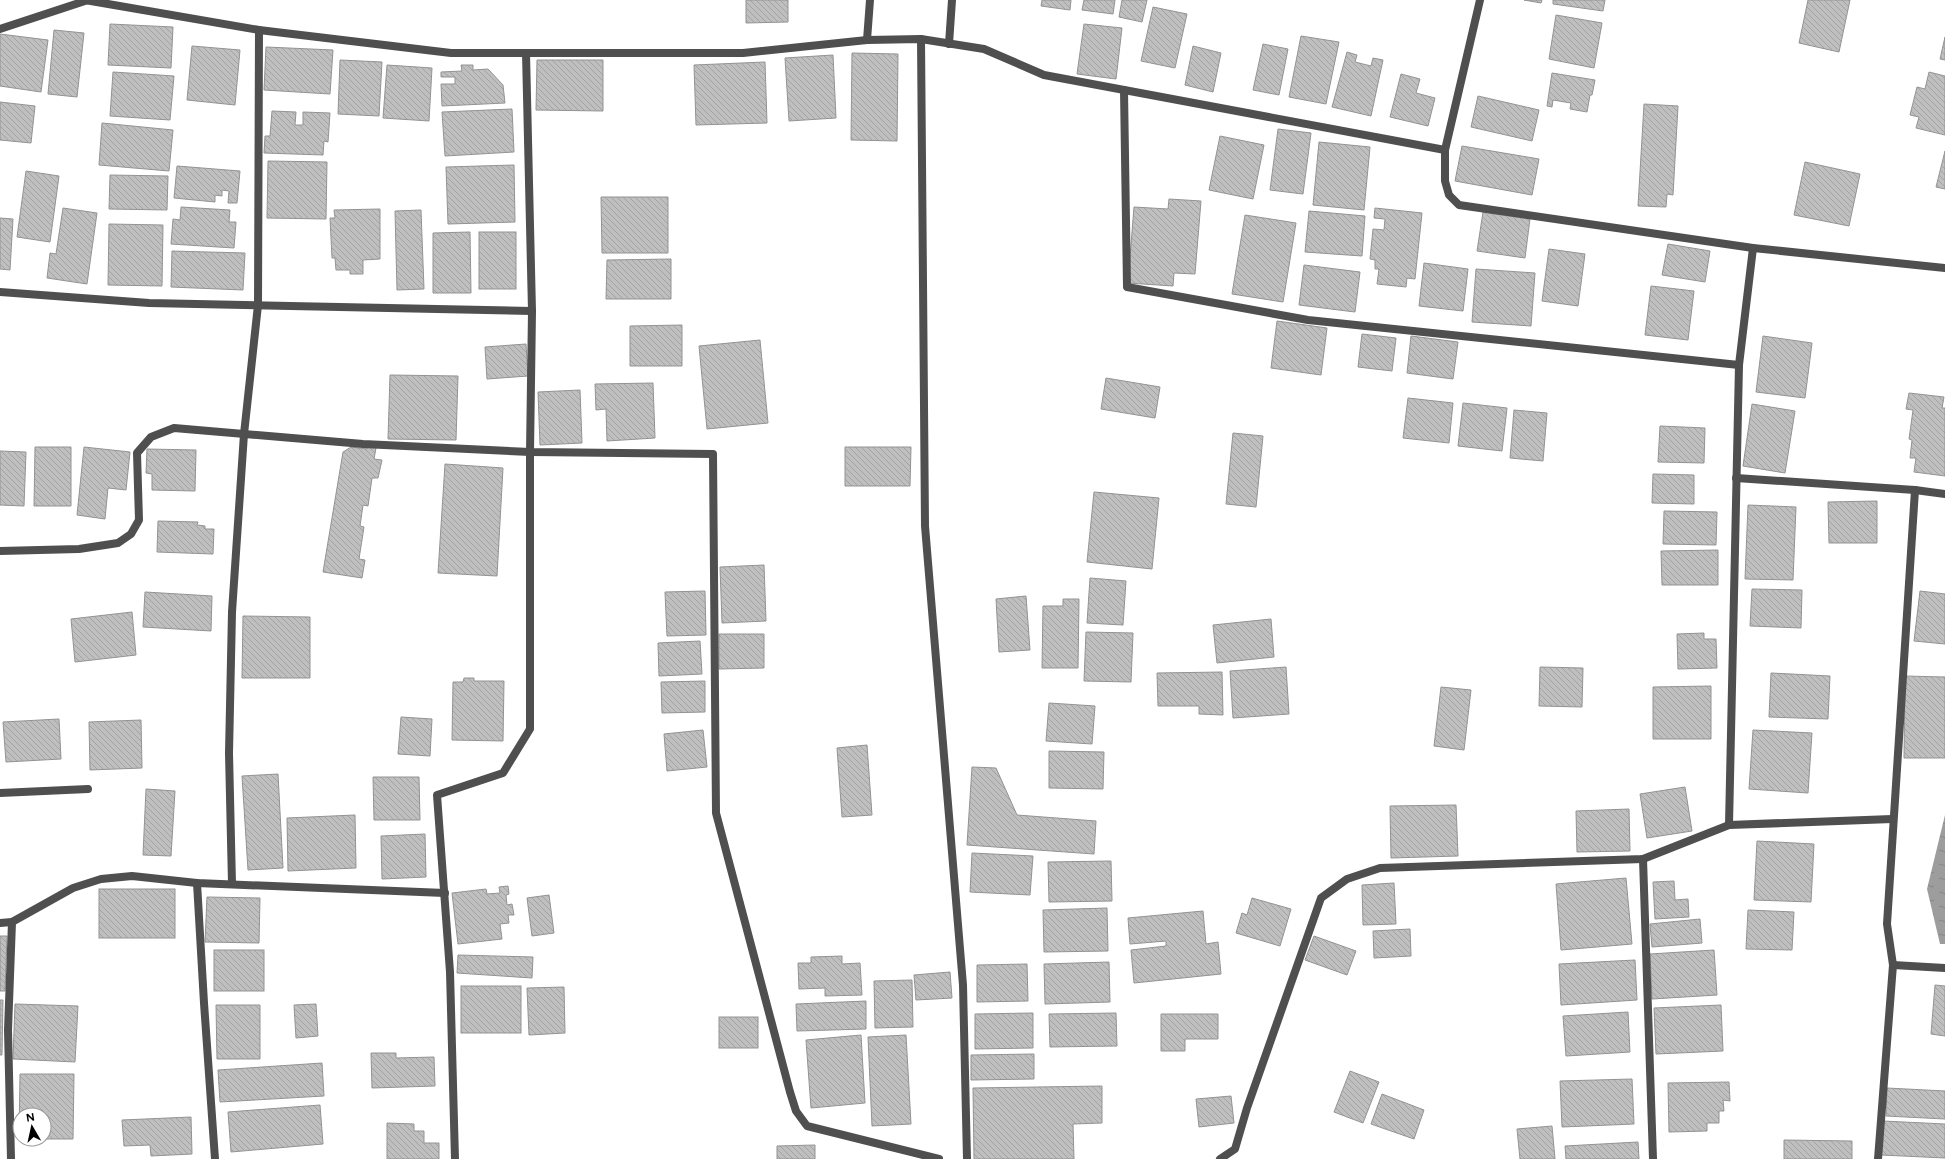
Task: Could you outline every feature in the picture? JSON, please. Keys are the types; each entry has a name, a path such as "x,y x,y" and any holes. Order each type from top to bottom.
{"street":[{"path":"0,29 85,0 259,30 451,53 743,53 867,40 921,39 984,49 1044,74 1445,150"},
{"path":"867,40 870,0"},
{"path":"949,44 952,0"},
{"path":"1480,0 1445,150 1445,181 1449,195 1459,205 1753,248 1945,268"},
{"path":"232,884 229,753 231,651 244,434 258,305 259,30"},
{"path":"921,39 925,526 963,985 967,1159"},
{"path":"455,1159 450,972 437,794 503,773 530,729 530,452 532,311 526,53"},
{"path":"1124,90 1127,287 1308,320 1739,365"},
{"path":"1729,825 1739,365 1753,248"},
{"path":"0,292 149,303 532,311"},
{"path":"0,551 79,549 118,543 131,534 139,520 137,453 151,437 174,428 363,444 530,452 713,454 716,813 796,1111 807,1126 939,1159"},
{"path":"1736,478 1915,490 1945,494"},
{"path":"1878,1159 1893,965 1887,924 1892,819 1915,490"},
{"path":"0,793 88,789"},
{"path":"1224,1158 1235,1148 1247,1108 1322,898 1347,878 1380,868 1643,859 1729,825 1892,819"},
{"path":"1643,859 1653,1159"},
{"path":"0,923 12,922 73,888 101,879 132,876 197,883 445,893"},
{"path":"197,883 215,1159"},
{"path":"11,1159 8,1030 12,922"},
{"path":"1893,965 1945,968"}],"water":[{"path":"1945,815 1945,944 1940,944 1927,889"}],"building":[{"path":"746,0 788,0 788,22 746,23"},
{"path":"1042,0 1071,0 1070,10 1041,6"},
{"path":"1084,0 1115,0 1113,14 1082,10"},
{"path":"1122,0 1147,0 1142,22 1119,17"},
{"path":"1524,0 1542,0 1541,3"},
{"path":"1553,0 1605,0 1603,11 1553,4"},
{"path":"1808,0 1850,0 1839,52 1799,43"},
{"path":"1153,7 1187,14 1175,68 1141,61"},
{"path":"1556,15 1602,23 1594,68 1549,59"},
{"path":"110,24 173,27 171,68 108,65"},
{"path":"1084,24 1122,28 1116,79 1077,74"},
{"path":"54,30 84,33 77,97 48,94"},
{"path":"0,34 48,40 41,92 0,86"},
{"path":"1301,36 1339,42 1326,104 1289,97"},
{"path":"1945,37 1945,60 1940,59"},
{"path":"1263,44 1288,49 1279,95 1253,90"},
{"path":"192,46 240,50 235,105 187,100"},
{"path":"1193,46 1221,53 1213,92 1185,85"},
{"path":"266,47 333,50 330,94 264,90"},
{"path":"1347,52 1357,55 1355,62 1371,66 1373,58 1383,60 1371,116 1332,107"},
{"path":"852,53 898,54 897,141 851,140"},
{"path":"833,55 836,118 789,121 785,58"},
{"path":"340,60 382,62 379,116 338,114"},
{"path":"537,60 603,60 603,111 536,110"},
{"path":"765,62 767,123 696,125 694,65"},
{"path":"387,65 432,68 429,121 383,118"},
{"path":"461,65 473,65 473,70 488,69 503,85 505,103 442,106 441,84 455,84 455,77 441,77 441,72 462,71"},
{"path":"113,72 174,76 170,120 110,116"},
{"path":"1929,72 1945,76 1945,135 1916,128 1919,117 1910,115 1917,87 1925,89"},
{"path":"1552,73 1595,80 1592,95 1590,95 1587,112 1570,109 1571,103 1553,100 1552,107 1547,106"},
{"path":"1401,74 1420,79 1416,93 1435,98 1428,126 1390,117"},
{"path":"1478,96 1539,110 1532,141 1471,127"},
{"path":"0,102 35,106 31,143 0,140"},
{"path":"1644,104 1678,106 1673,195 1667,194 1666,207 1638,206"},
{"path":"512,109 514,152 445,156 442,112"},
{"path":"272,111 296,112 295,125 303,125 303,112 330,113 328,142 324,141 323,155 264,153 265,136 270,136"},
{"path":"102,123 173,130 169,171 99,165"},
{"path":"1278,129 1311,133 1303,194 1270,190"},
{"path":"1220,136 1264,145 1253,199 1209,190"},
{"path":"1319,142 1370,147 1364,210 1313,205"},
{"path":"1462,146 1539,159 1532,195 1455,181"},
{"path":"1945,151 1945,189 1936,187"},
{"path":"268,161 327,162 326,219 267,218"},
{"path":"1805,162 1860,174 1849,226 1794,215"},
{"path":"514,165 515,222 448,224 446,167"},
{"path":"177,166 240,171 237,203 228,203 229,191 222,190 222,196 215,195 215,202 174,198"},
{"path":"26,171 59,176 50,242 17,237"},
{"path":"110,175 168,176 167,210 109,209"},
{"path":"601,197 668,197 668,253 602,253"},
{"path":"1169,199 1201,201 1195,274 1174,273 1173,286 1128,283 1134,207 1168,209"},
{"path":"181,207 230,210 229,222 236,222 234,248 171,244 173,219 180,220"},
{"path":"63,208 97,213 87,284 47,278 50,253 56,254"},
{"path":"1375,208 1422,213 1415,279 1407,278 1406,287 1377,284 1379,269 1375,269 1375,260 1370,259 1373,229 1384,230 1385,219 1374,218"},
{"path":"380,209 380,259 363,260 363,274 350,274 350,270 336,270 335,258 332,258 330,218 335,218 334,210"},
{"path":"421,210 424,289 397,290 395,211"},
{"path":"1309,211 1365,216 1362,256 1305,252"},
{"path":"1483,212 1530,219 1525,258 1477,251"},
{"path":"1245,215 1296,223 1283,302 1232,294"},
{"path":"0,218 13,219 10,270 0,269"},
{"path":"109,224 163,225 162,286 108,285"},
{"path":"470,232 471,293 433,293 433,233"},
{"path":"479,232 516,232 516,289 479,289"},
{"path":"1668,244 1710,251 1705,282 1662,275"},
{"path":"1549,249 1585,254 1578,306 1542,301"},
{"path":"172,251 245,253 243,290 171,287"},
{"path":"671,259 671,299 606,299 607,260"},
{"path":"1424,263 1468,269 1463,311 1419,306"},
{"path":"1304,265 1360,272 1355,312 1299,305"},
{"path":"1476,269 1535,273 1531,326 1472,322"},
{"path":"1651,286 1694,291 1688,340 1645,335"},
{"path":"1277,321 1327,328 1321,375 1271,368"},
{"path":"682,325 682,366 630,366 630,326"},
{"path":"1362,334 1396,338 1392,371 1358,367"},
{"path":"1411,336 1458,342 1453,379 1407,373"},
{"path":"1763,336 1812,343 1805,398 1756,392"},
{"path":"760,340 768,423 707,429 699,346"},
{"path":"526,344 528,376 487,379 485,347"},
{"path":"390,375 458,376 456,440 388,439"},
{"path":"1106,378 1160,387 1155,418 1101,409"},
{"path":"653,383 655,438 607,441 606,409 596,410 595,384"},
{"path":"580,390 582,443 540,445 538,392"},
{"path":"1909,393 1944,397 1942,408 1945,408 1945,476 1914,472 1916,458 1910,458 1912,440 1909,439 1913,410 1906,409"},
{"path":"1408,398 1453,403 1449,443 1403,438"},
{"path":"1463,403 1507,408 1502,451 1458,446"},
{"path":"1752,404 1795,411 1785,473 1743,466"},
{"path":"1514,410 1547,413 1543,461 1510,458"},
{"path":"1660,426 1705,428 1704,463 1658,462"},
{"path":"1233,433 1263,436 1256,507 1226,504"},
{"path":"367,446 376,448 374,459 382,460 378,478 372,478 368,506 363,505 360,526 364,527 359,559 365,560 362,578 323,572 343,452 351,447 367,449"},
{"path":"35,447 71,447 71,506 34,506"},
{"path":"84,447 130,452 126,490 108,488 105,519 77,515"},
{"path":"845,447 911,447 910,486 845,486"},
{"path":"147,449 196,450 195,491 152,490 152,474 146,473"},
{"path":"0,451 26,452 24,506 0,505"},
{"path":"445,464 503,468 497,576 438,573"},
{"path":"1653,474 1694,475 1694,504 1652,503"},
{"path":"1094,492 1159,498 1152,569 1087,562"},
{"path":"1877,501 1877,543 1829,543 1828,502"},
{"path":"1748,505 1796,507 1793,580 1745,579"},
{"path":"1664,511 1717,512 1716,545 1663,544"},
{"path":"158,521 198,522 197,525 205,526 205,529 214,529 213,554 157,552"},
{"path":"1718,550 1718,585 1662,585 1661,551"},
{"path":"764,565 766,621 722,623 720,567"},
{"path":"1090,578 1126,581 1123,625 1087,623"},
{"path":"1752,589 1802,590 1801,628 1750,626"},
{"path":"705,591 706,635 667,636 665,592"},
{"path":"1920,591 1945,594 1945,644 1914,641"},
{"path":"145,592 212,596 211,631 143,627"},
{"path":"1026,596 1030,650 999,652 996,599"},
{"path":"1063,599 1079,599 1078,668 1042,668 1043,606 1063,606"},
{"path":"132,612 136,655 75,662 71,619"},
{"path":"243,616 310,617 310,678 242,678"},
{"path":"1271,619 1274,657 1217,663 1213,625"},
{"path":"1086,632 1133,633 1131,682 1084,681"},
{"path":"1704,633 1704,639 1716,639 1717,668 1678,669 1677,634"},
{"path":"719,634 764,634 764,668 719,669"},
{"path":"700,641 702,674 659,676 658,643"},
{"path":"1286,667 1289,714 1233,718 1230,671"},
{"path":"1540,667 1583,668 1582,707 1539,706"},
{"path":"1222,672 1223,715 1199,714 1199,706 1158,706 1157,673"},
{"path":"1771,673 1830,676 1828,719 1769,717"},
{"path":"1905,676 1945,677 1945,758 1904,758"},
{"path":"464,678 474,678 474,681 504,681 503,741 452,740 453,682 463,682"},
{"path":"705,681 705,712 662,713 661,682"},
{"path":"1711,686 1711,739 1653,739 1653,687"},
{"path":"1441,687 1471,690 1464,750 1434,746"},
{"path":"1049,703 1095,706 1092,744 1046,741"},
{"path":"401,717 432,719 430,756 398,754"},
{"path":"59,719 61,759 6,762 3,722"},
{"path":"141,720 142,768 90,770 89,722"},
{"path":"703,730 707,767 667,771 664,734"},
{"path":"1753,730 1812,733 1808,793 1749,789"},
{"path":"867,745 872,815 842,817 837,748"},
{"path":"1049,751 1104,752 1103,789 1049,788"},
{"path":"972,767 996,768 1017,815 1096,821 1094,854 967,845"},
{"path":"278,774 283,868 248,870 242,776"},
{"path":"373,777 419,777 420,820 374,820"},
{"path":"1685,787 1692,831 1647,838 1640,794"},
{"path":"146,789 175,791 171,856 143,855"},
{"path":"1456,805 1458,856 1391,858 1390,806"},
{"path":"1629,809 1630,851 1577,852 1576,811"},
{"path":"355,815 356,868 288,871 287,818"},
{"path":"425,834 426,877 382,879 381,836"},
{"path":"1757,841 1814,844 1811,902 1754,900"},
{"path":"972,853 1033,856 1030,895 970,892"},
{"path":"1111,861 1112,901 1049,902 1048,862"},
{"path":"1626,878 1632,944 1561,950 1556,884"},
{"path":"1674,881 1675,900 1688,899 1689,917 1655,919 1653,882"},
{"path":"1394,883 1396,924 1363,925 1362,885"},
{"path":"508,886 509,894 506,895 507,905 512,904 514,915 508,915 509,923 500,924 502,939 458,944 452,893 486,889 487,894 500,893 499,887"},
{"path":"99,889 175,889 175,938 99,938"},
{"path":"549,895 554,933 532,936 527,898"},
{"path":"207,897 260,898 259,943 205,942"},
{"path":"1252,898 1291,909 1280,946 1236,933 1242,913 1247,915"},
{"path":"1107,908 1108,951 1044,952 1043,910"},
{"path":"1748,910 1794,912 1792,950 1746,949"},
{"path":"1203,911 1206,944 1218,942 1221,974 1134,983 1131,950 1166,946 1166,941 1130,944 1128,918"},
{"path":"1700,919 1702,943 1652,947 1650,924"},
{"path":"1410,929 1411,956 1374,958 1373,931"},
{"path":"0,936 7,936 5,991 0,991"},
{"path":"1314,936 1356,951 1347,975 1305,960"},
{"path":"214,950 264,950 264,991 214,991"},
{"path":"1714,950 1717,995 1652,999 1650,954"},
{"path":"458,955 533,957 532,978 457,973"},
{"path":"842,956 842,964 860,963 862,995 825,996 825,988 799,989 798,963 811,963 811,957"},
{"path":"1635,960 1637,1000 1561,1005 1559,964"},
{"path":"1109,962 1110,1002 1045,1004 1044,964"},
{"path":"1027,964 1028,1001 977,1002 977,965"},
{"path":"950,972 952,998 916,1000 914,975"},
{"path":"912,980 913,1027 875,1028 874,981"},
{"path":"1935,985 1945,986 1945,1036 1931,1034"},
{"path":"461,986 521,986 521,1033 461,1033"},
{"path":"564,987 565,1033 529,1035 527,988"},
{"path":"0,1000 3,1000 2,1055 0,1055"},
{"path":"866,1001 866,1029 797,1031 796,1004"},
{"path":"15,1004 78,1006 75,1062 13,1059"},
{"path":"316,1004 318,1036 296,1038 294,1005"},
{"path":"216,1005 260,1005 260,1059 217,1059"},
{"path":"1721,1005 1723,1051 1656,1054 1654,1008"},
{"path":"1628,1012 1630,1052 1566,1056 1563,1016"},
{"path":"1033,1013 1033,1048 975,1049 975,1014"},
{"path":"1116,1013 1117,1046 1050,1047 1049,1014"},
{"path":"1161,1014 1218,1014 1218,1039 1185,1039 1185,1051 1161,1051"},
{"path":"719,1017 758,1017 758,1048 719,1048"},
{"path":"861,1035 865,1103 811,1108 806,1040"},
{"path":"906,1035 911,1124 872,1126 868,1037"},
{"path":"371,1053 396,1053 396,1058 434,1057 435,1086 372,1088"},
{"path":"1034,1054 1034,1079 971,1080 971,1055"},
{"path":"322,1063 324,1096 220,1102 218,1070"},
{"path":"1350,1071 1379,1082 1363,1123 1334,1112"},
{"path":"20,1074 74,1074 73,1139 52,1139 52,1107 19,1107"},
{"path":"1632,1079 1634,1124 1562,1127 1560,1081"},
{"path":"1729,1082 1730,1101 1723,1100 1724,1111 1719,1111 1719,1123 1707,1123 1707,1131 1669,1132 1668,1083"},
{"path":"1102,1086 1102,1123 1073,1124 1074,1159 974,1159 973,1088"},
{"path":"1887,1088 1945,1091 1945,1119 1886,1116"},
{"path":"1382,1094 1424,1110 1414,1139 1371,1124"},
{"path":"1231,1096 1234,1123 1199,1127 1196,1099"},
{"path":"320,1105 323,1144 231,1152 228,1112"},
{"path":"191,1117 192,1154 151,1156 150,1145 124,1146 122,1120"},
{"path":"1883,1121 1945,1124 1945,1158 1881,1155"},
{"path":"387,1123 414,1124 414,1131 424,1131 424,1143 439,1143 439,1159 387,1159"},
{"path":"1552,1126 1555,1159 1520,1159 1517,1129"},
{"path":"1784,1140 1852,1141 1852,1159 1784,1159"},
{"path":"1638,1142 1639,1159 1566,1159 1565,1146"},
{"path":"815,1145 815,1159 777,1159 777,1146"}]}
